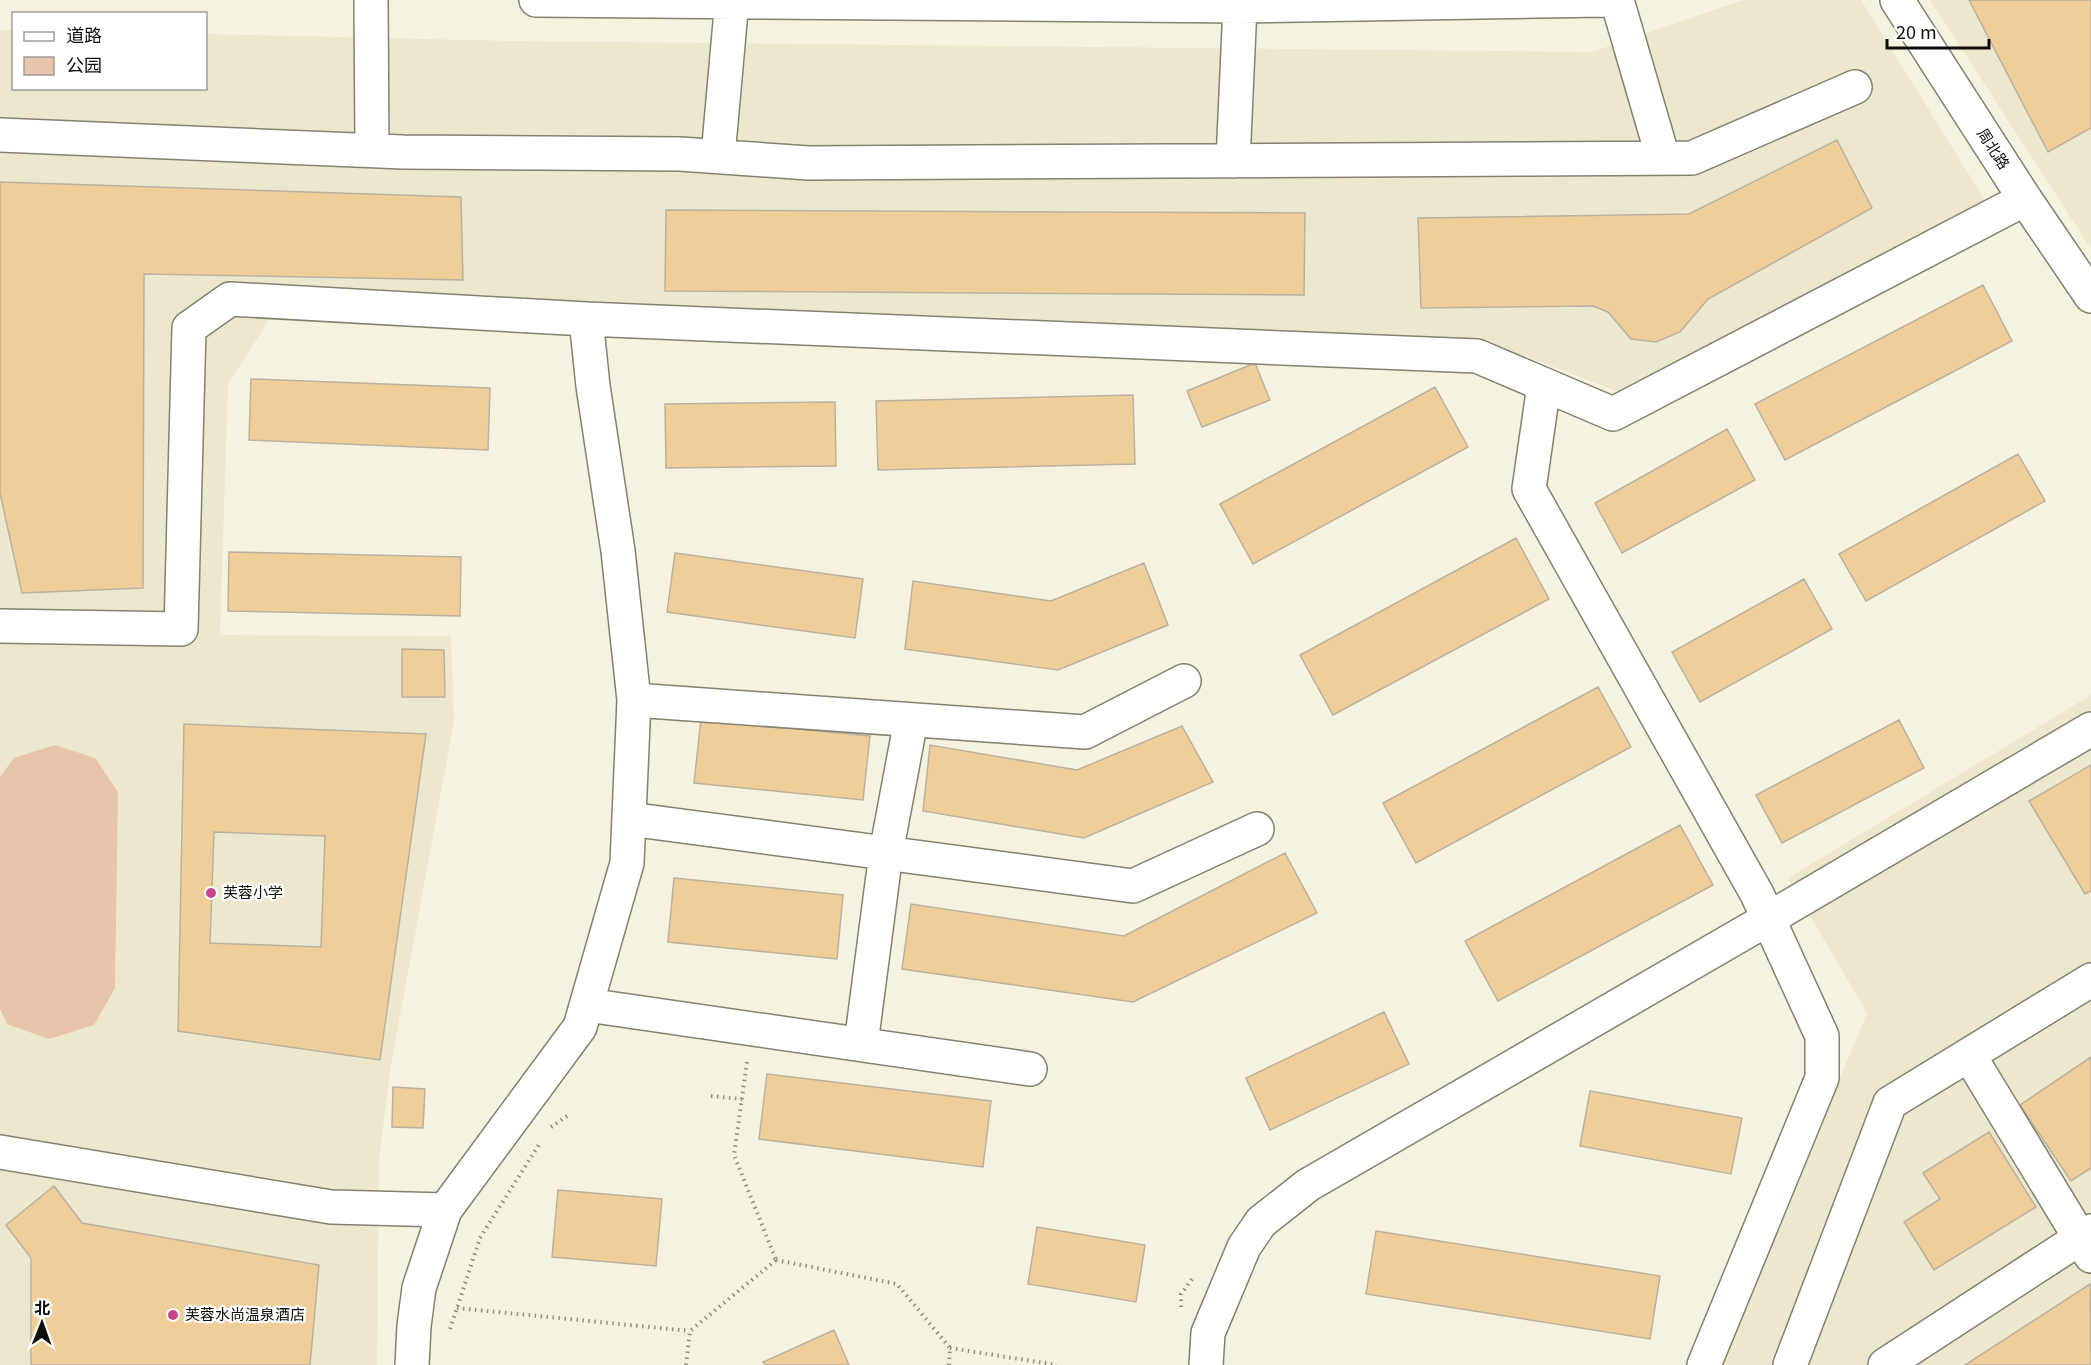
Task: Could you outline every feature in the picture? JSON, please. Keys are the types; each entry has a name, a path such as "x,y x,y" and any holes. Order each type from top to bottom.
{"street":[{"path":"371,0 372,150"},
{"path":"536,0 1240,6 1606,0"},
{"path":"1617,0 1663,158"},
{"name":"周北路","path":"1897,0 2025,199 2091,296"},
{"path":"717,156 732,1"},
{"path":"1233,161 1240,6"},
{"path":"0,135 372,150 680,154 807,163 1692,158 1855,87"},
{"path":"0,626 181,629 189,328 230,299 586,319 1477,356 1613,414 2025,199"},
{"path":"412,1365 418,1288 445,1210 580,1027 627,863 634,700 618,551 586,319"},
{"path":"1544,385 1529,489 1757,894 1822,1036 1822,1078 1704,1365"},
{"path":"634,700 1085,732 1184,681"},
{"path":"861,1044 886,853 911,720"},
{"path":"1206,1365 1208,1333 1244,1247 1261,1222 1308,1185 1768,920 2091,729"},
{"path":"629,819 1133,886 1257,829"},
{"path":"1790,1365 1890,1103 2091,980"},
{"path":"586,1005 1030,1069"},
{"path":"1885,1365 2087,1241 1969,1055"},
{"path":"0,1152 331,1207 445,1210"}],"path":[{"path":"751,1028 734,1155 776,1260"},
{"path":"711,1096 742,1099"},
{"path":"549,1128 570,1114"},
{"path":"448,1336 480,1238 543,1138"},
{"path":"686,1365 690,1331 776,1260"},
{"path":"776,1260 897,1284 950,1348 1057,1365"},
{"path":"457,1308 690,1331"},
{"path":"949,1365 950,1348"}],"shaded area":[{"path":"1743,0 1861,0 1986,202 1624,394 1489,342 508,309 278,306 228,384 220,635 451,636 454,721 391,1065 379,1159 377,1365 0,1365 0,30 12,30 12,90 207,90 207,34 511,41 1592,52"},
{"path":"1930,0 2091,0 2091,249"},
{"path":"2091,695 2091,1365 1721,1365 1867,1013 1788,878"}],"green space":[{"path":"55,745 95,758 118,792 115,988 94,1025 49,1039 7,1024 0,1009 0,777 14,758"}],"building":[{"path":"1969,0 2091,0 2091,128 2048,152"},
{"path":"1837,140 1872,208 1708,299 1680,332 1656,342 1631,339 1608,312 1593,306 1421,308 1418,218 1689,214"},
{"path":"0,182 461,197 463,280 144,274 143,588 22,593 0,493"},
{"path":"666,210 1305,213 1304,295 665,291"},
{"path":"1983,285 2012,341 1785,460 1755,404"},
{"path":"1255,363 1270,400 1202,427 1187,391"},
{"path":"251,379 490,388 488,450 249,440"},
{"path":"1435,387 1468,447 1253,564 1220,504"},
{"path":"1133,395 1135,464 878,470 876,401"},
{"path":"835,402 836,466 666,468 665,404"},
{"path":"1727,429 1755,480 1622,553 1595,503"},
{"path":"2018,454 2045,501 1866,601 1839,554"},
{"path":"1516,538 1549,599 1333,715 1300,655"},
{"path":"229,552 461,557 460,616 228,611"},
{"path":"675,553 863,579 855,638 667,612"},
{"path":"1144,563 1168,625 1058,670 905,649 913,581 1051,601"},
{"path":"1804,579 1832,629 1700,702 1672,652"},
{"path":"402,649 444,650 445,697 402,697"},
{"path":"1598,687 1631,747 1416,863 1383,803"},
{"path":"701,719 870,736 863,800 694,783"},
{"path":"1899,720 1924,768 1782,843 1756,795"},
{"path":"184,724 426,734 380,1060 178,1031","holes":["214,832 325,836 321,947 210,943"]},
{"path":"1182,726 1213,782 1084,838 923,811 930,745 1077,770"},
{"path":"2091,765 2091,891 2085,894 2029,801"},
{"path":"1680,825 1713,885 1498,1001 1465,941"},
{"path":"1285,853 1317,913 1133,1002 902,969 911,904 1124,936"},
{"path":"674,878 843,895 837,959 668,942"},
{"path":"1384,1012 1409,1064 1270,1130 1246,1078"},
{"path":"2091,1057 2091,1168 2071,1181 2020,1105"},
{"path":"767,1074 991,1101 983,1167 759,1139"},
{"path":"393,1087 425,1089 423,1128 392,1127"},
{"path":"1590,1091 1742,1118 1731,1174 1580,1146"},
{"path":"1989,1132 2036,1207 1934,1270 1904,1222 1940,1199 1923,1173"},
{"name":"芙蓉水尚温泉酒店","path":"54,1186 82,1223 319,1265 310,1365 31,1365 31,1258 6,1225"},
{"path":"558,1190 662,1199 656,1266 552,1257"},
{"path":"1037,1227 1145,1245 1136,1302 1028,1284"},
{"path":"1376,1231 1660,1276 1650,1339 1366,1294"},
{"path":"2090,1284 2091,1365 1965,1365"},
{"path":"834,1330 849,1365 765,1365 763,1362"}],"place":[{"name":"芙蓉小学","path":"211,893"},
{"name":"芙蓉水尚温泉酒店","path":"173,1315"}]}
